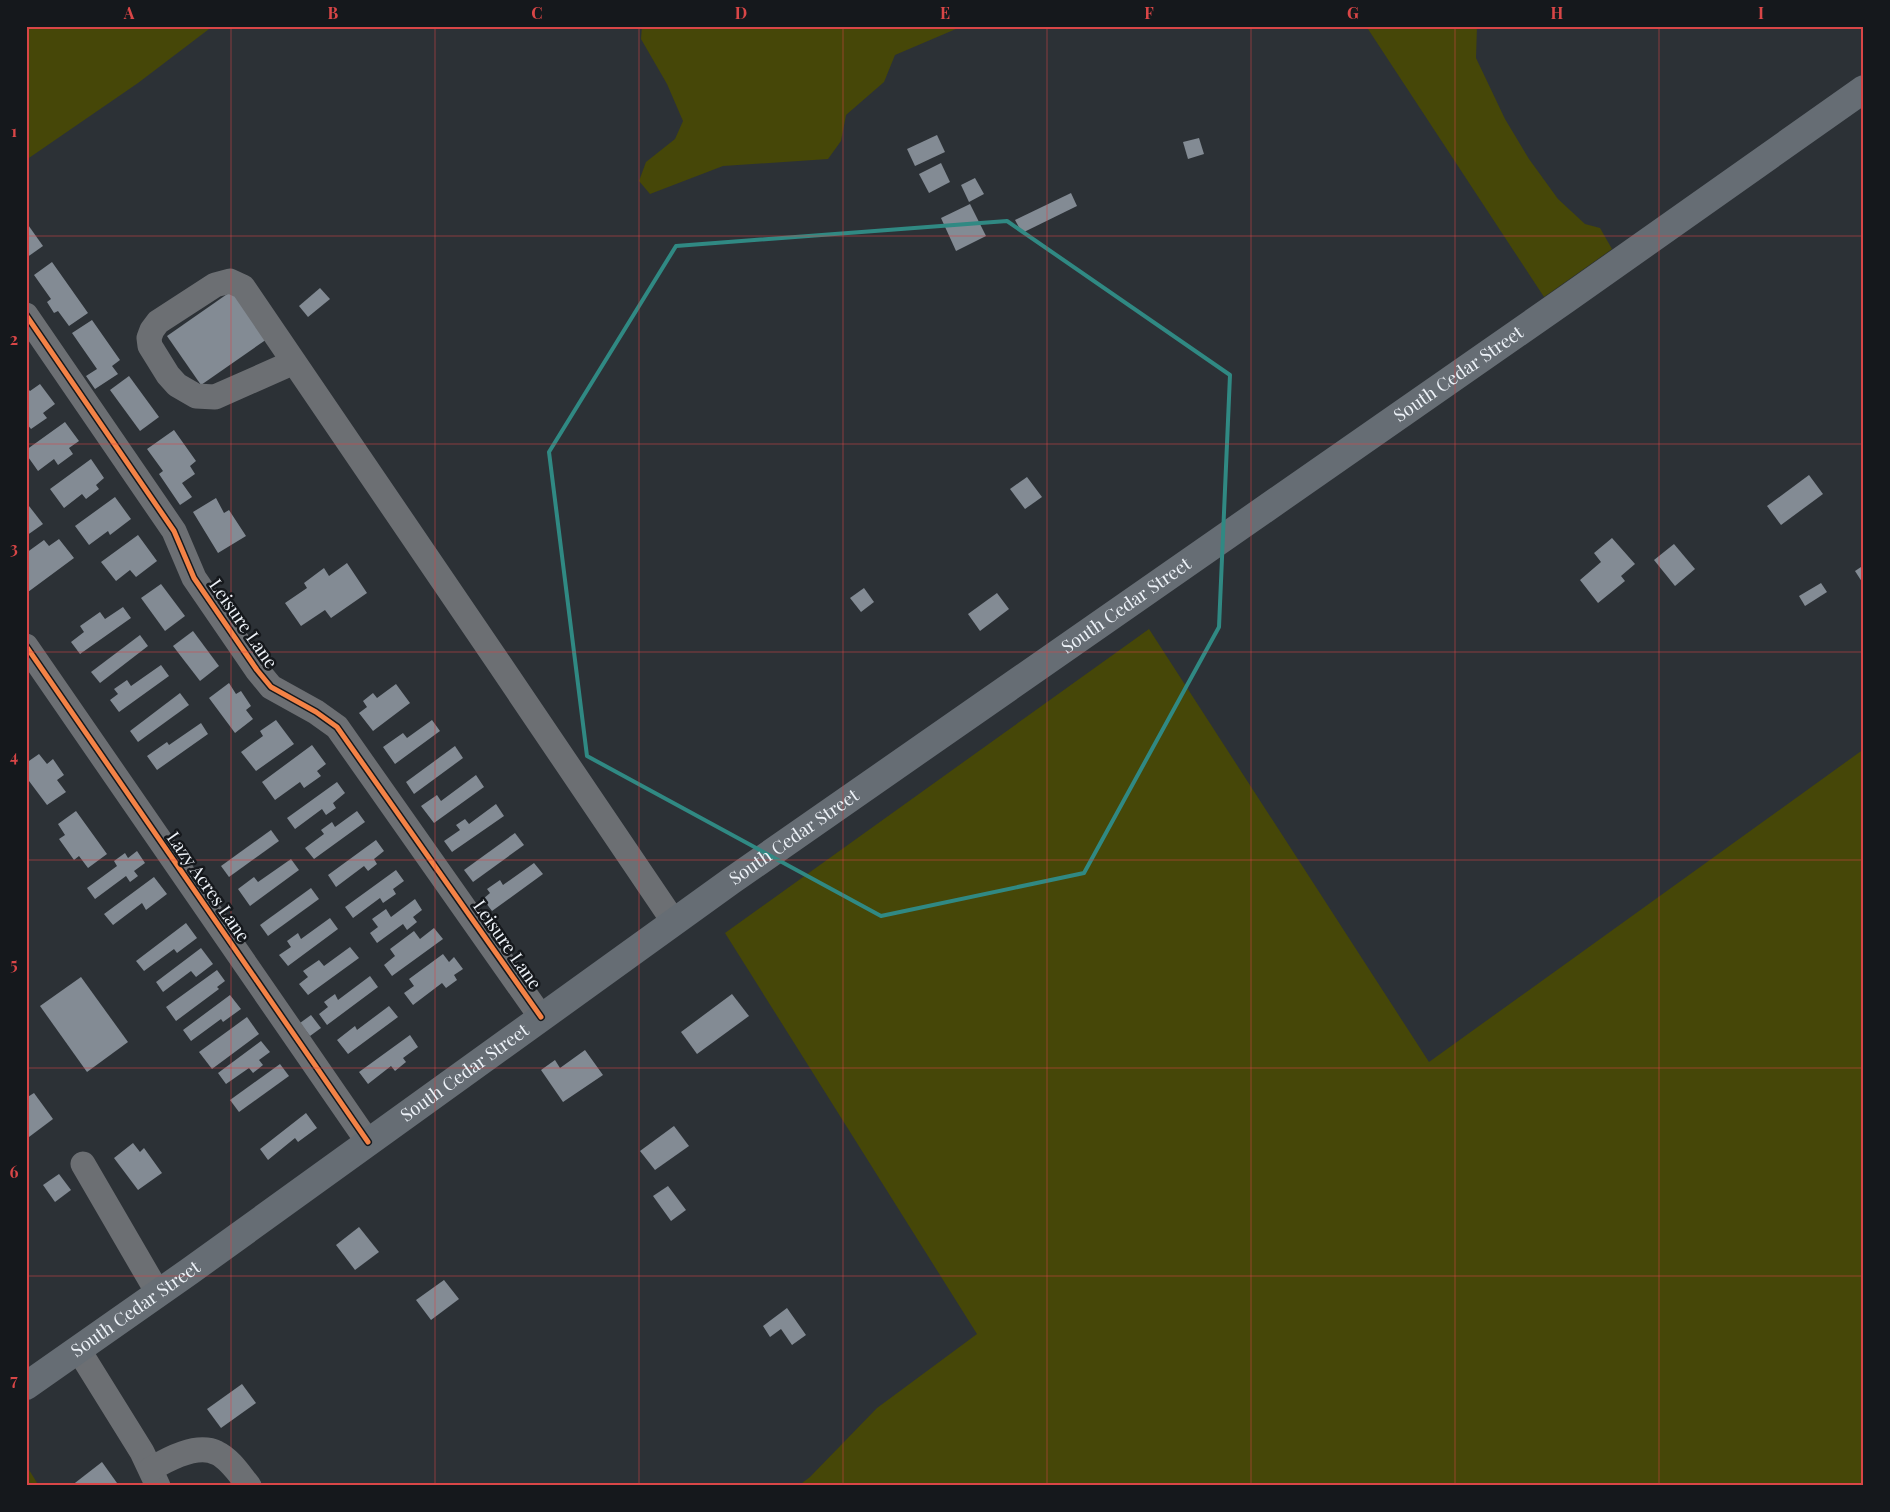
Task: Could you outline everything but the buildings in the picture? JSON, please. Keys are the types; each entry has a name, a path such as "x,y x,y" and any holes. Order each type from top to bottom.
{"main road":[{"name":"South Cedar Street","path":"26,1386 674,922 1864,89"}],"street":[{"path":"294,362 214,397 196,396 177,385 168,375 150,346 149,338 158,322 215,285 230,281 243,287 294,362 674,922"},
{"name":"Leisure Lane","path":"26,315 174,532 194,578 257,670 271,686 316,712 337,727 542,1017"},
{"name":"Lazy Acres Lane","path":"26,646 368,1142"},
{"path":"82,1164 158,1293"},
{"path":"78,1349 104,1389 154,1477 171,1458 197,1451 216,1452 232,1466 249,1486"}],"highlighted area":[{"path":"1007,221 1230,375 1219,627 1084,873 881,916 587,756 549,452 676,246"}],"shaded area":[{"path":"26,26 213,26 138,83 26,160"},
{"path":"642,26 963,26 895,55 884,82 846,115 841,141 828,159 723,166 650,194 639,181 646,162 675,139 683,121 667,84 641,39"},
{"path":"1366,26 1477,26 1476,58 1505,119 1529,159 1558,199 1585,224 1600,228 1612,249 1544,297"},
{"path":"1149,629 1429,1062 1864,749 1864,1486 798,1486 810,1477 877,1408 977,1334 725,933"},
{"path":"26,1465 39,1486 26,1486"}],"cycle path":[{"path":"26,315 174,531 194,578 257,670 271,687 316,712 337,727 541,1017"},
{"path":"26,646 368,1142"}]}
